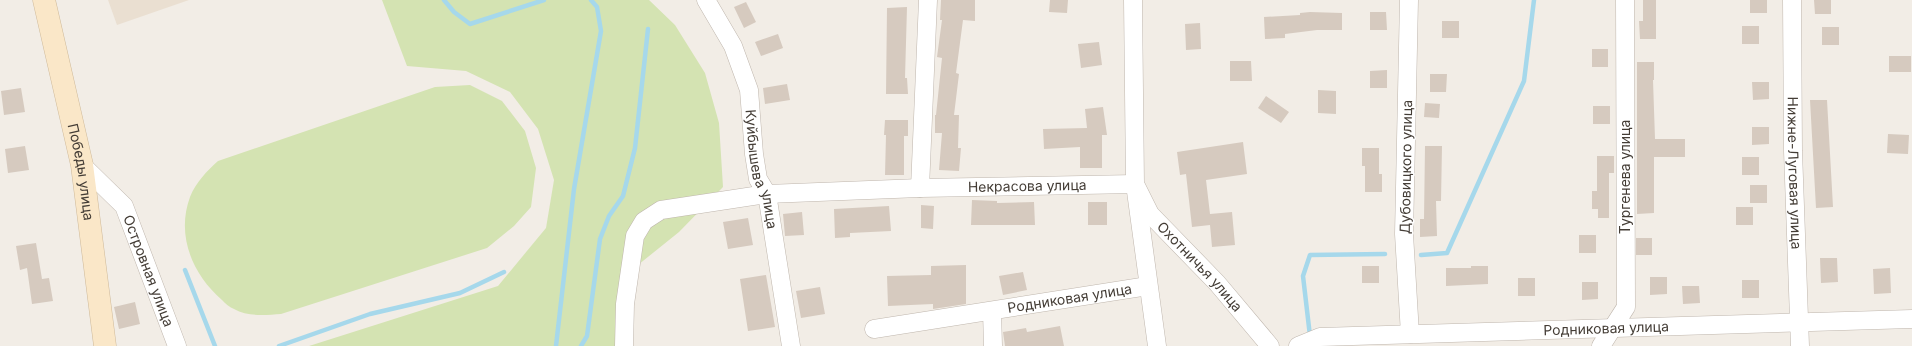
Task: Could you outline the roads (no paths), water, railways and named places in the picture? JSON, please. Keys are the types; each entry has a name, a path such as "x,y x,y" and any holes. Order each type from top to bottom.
{"street":[{"name":"Победы улица","path":"44,0 82,164 105,346"},
{"name":"Куйбышева улица","path":"706,0 733,46 749,90 754,154 758,179 767,194 791,346"},
{"path":"920,188 928,0"},
{"name":"Охотничья улица","path":"1133,0 1135,184 1157,346"},
{"name":"Дубовицкого улица","path":"1409,0 1404,234 1410,334"},
{"name":"Тургенева улица","path":"1601,346 1626,307 1625,0"},
{"name":"Нижне-Луговая улица","path":"1792,0 1793,151 1800,346"},
{"name":"Островная улица","path":"82,164 124,206 176,346"},
{"name":"Некрасова улица","path":"624,346 625,304 635,236 644,221 661,210 767,194 920,188 1135,184"},
{"name":"Охотничья улица","path":"1135,184 1150,214 1217,283 1270,346"},
{"name":"Родниковая улица","path":"874,329 1148,286"},
{"name":"Родниковая улица","path":"992,311 993,346"},
{"name":"Родниковая улица","path":"1299,345 1320,337 1912,319"}],"waterway":[{"path":"444,0 454,12 470,24 544,0"},
{"path":"556,346 574,189 601,31 597,7 591,0"},
{"path":"1421,255 1447,253 1524,81 1534,0"},
{"path":"581,346 587,336 600,239 609,216 623,196 635,148 648,29"},
{"path":"1310,336 1303,276 1310,255 1385,254"},
{"path":"185,270 215,346"},
{"path":"279,346 370,314 460,293 504,272"}]}
